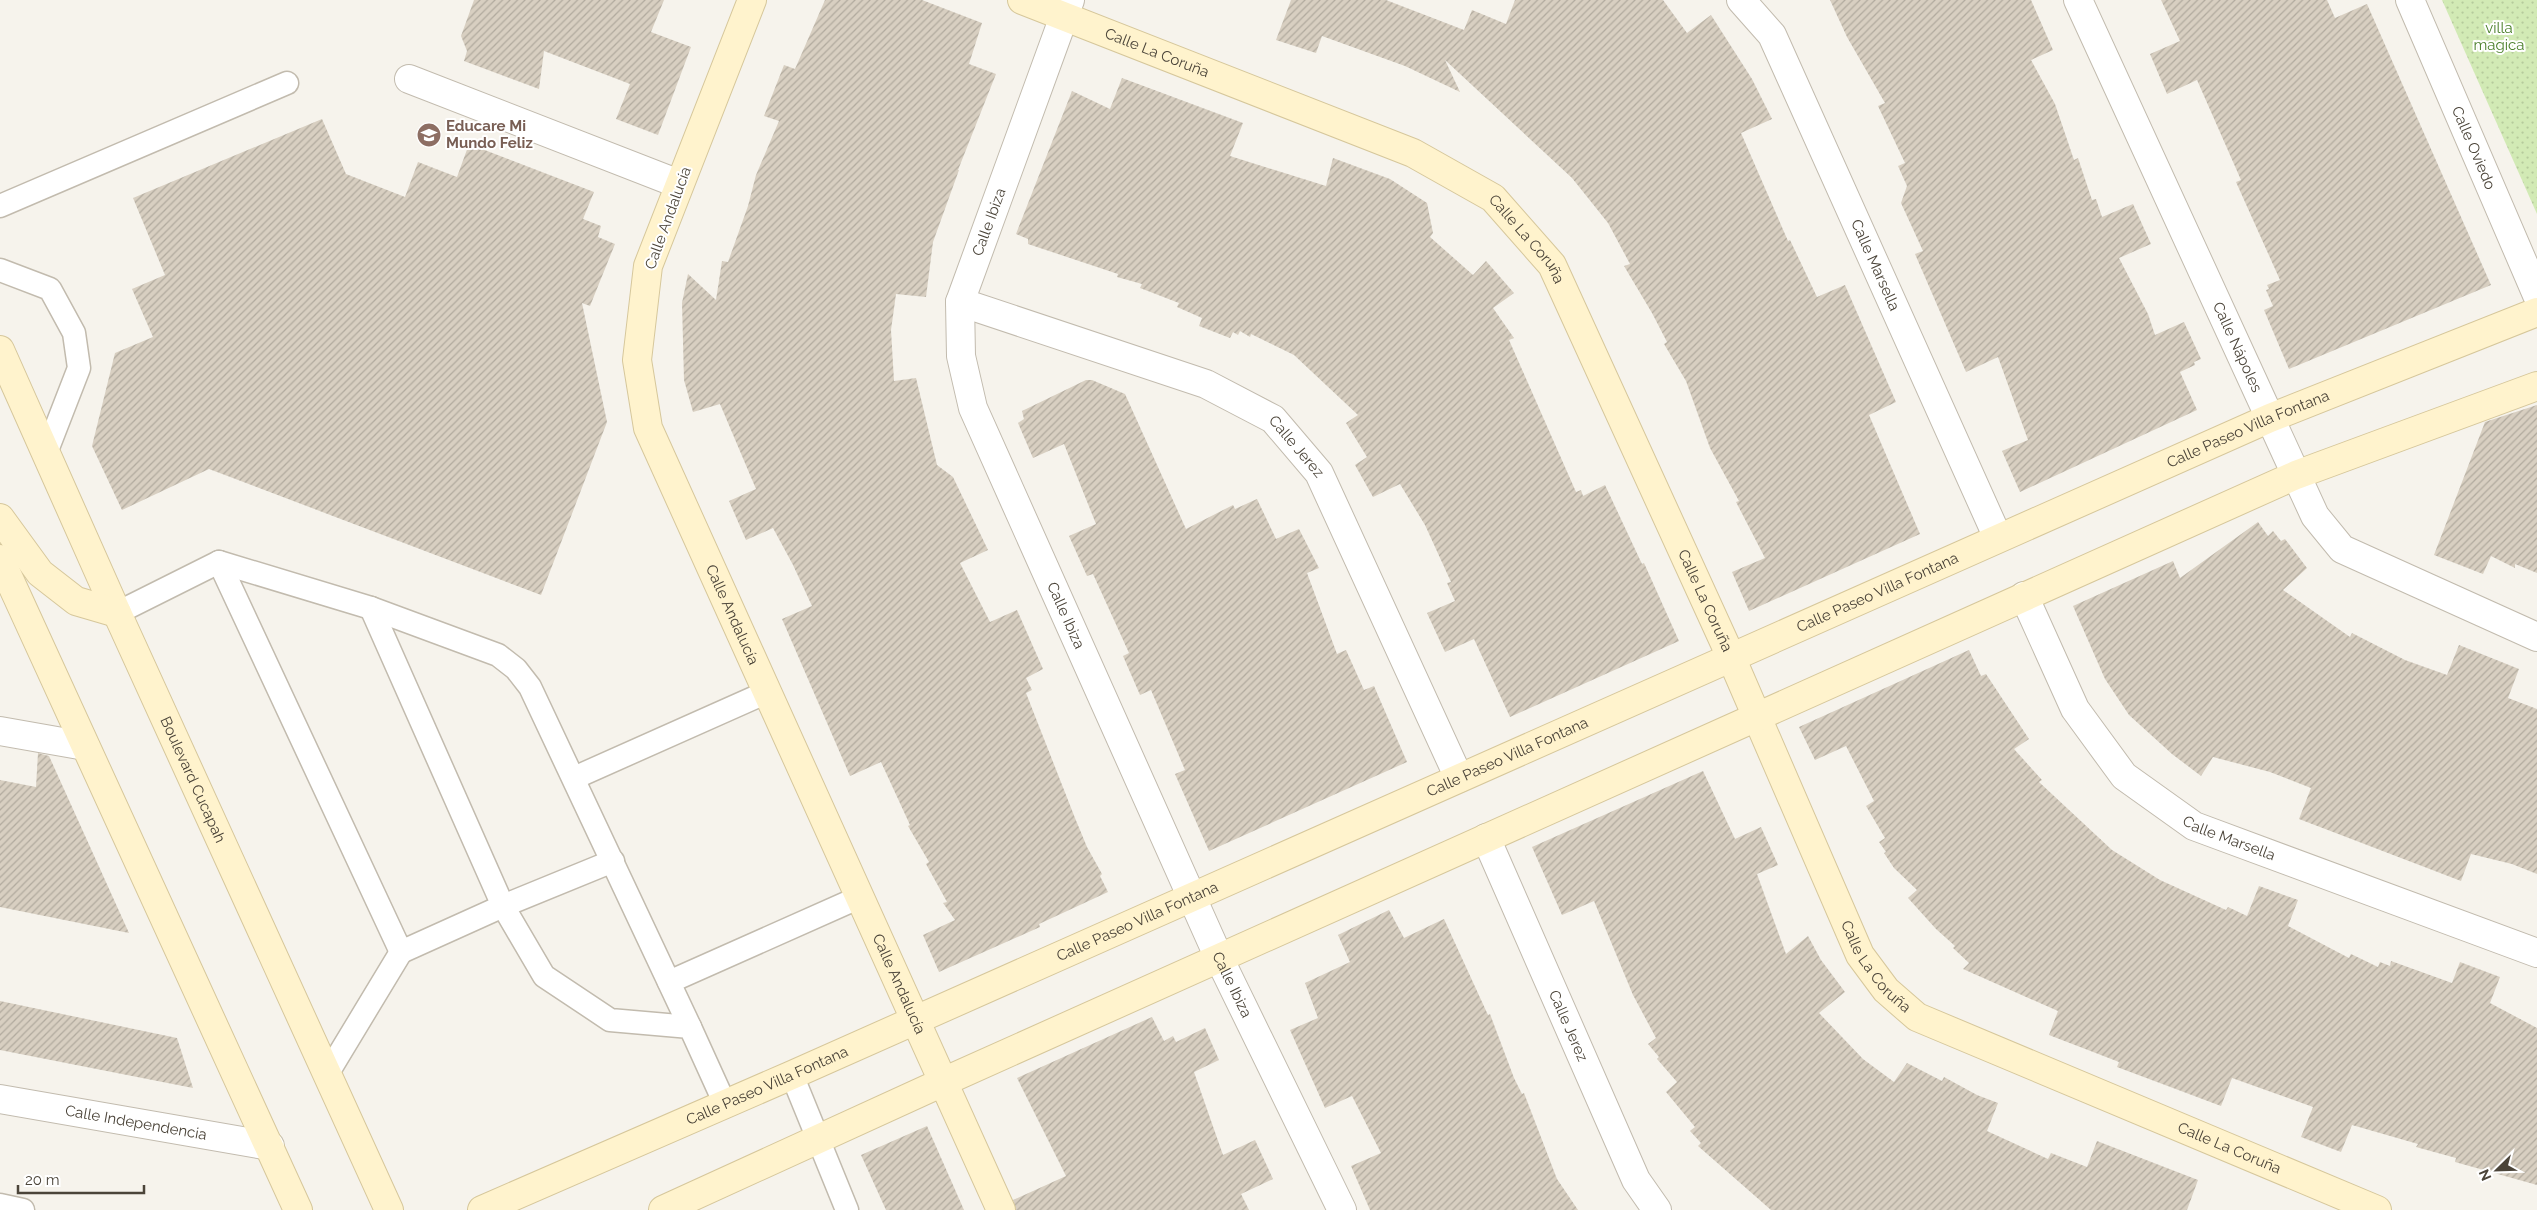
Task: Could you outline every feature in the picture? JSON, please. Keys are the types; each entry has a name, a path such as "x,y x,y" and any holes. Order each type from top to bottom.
{"street":[{"name":"Calle Andalucía","path":"752,0 648,266 637,360 648,428 1001,1210"},
{"name":"Calle La Coruña","path":"1022,0 1067,8 1413,153 1493,198 1552,265 1731,657 1860,955 1886,990 1917,1017 2377,1210"},
{"name":"Calle Marsella","path":"1741,0 1772,35 1998,538"},
{"name":"Calle Nápoles","path":"2078,0 2315,516 2342,549 2537,637"},
{"name":"Calle Oviedo","path":"2410,0 2537,295"},
{"name":"Calle Ibiza","path":"1067,8 960,302 961,356 973,408 1219,958 1342,1210"},
{"path":"409,79 679,184"},
{"name":"Calle Jerez","path":"960,302 1206,384 1273,419 1319,473 1459,778"},
{"name":"Calle Paseo Villa Fontana","path":"482,1210 792,1075 2270,418 2537,312"},
{"name":"Boulevard Cucapah","path":"0,350 326,1076 389,1210"},
{"path":"663,1210 1756,716 2296,475 2537,386"},
{"path":"0,518 40,572 76,601 117,613"},
{"path":"0,559 298,1210"},
{"name":"Calle Marsella","path":"2024,596 2075,709 2124,776 2194,826 2537,953"},
{"path":"0,731 85,746"},
{"name":"Calle Jerez","path":"1486,838 1636,1180 1657,1210"},
{"name":"Calle Independencia","path":"0,1098 270,1146"}],"lane":[{"path":"0,206 287,83"},
{"path":"0,270 50,290 74,333 79,368 46,453"},
{"path":"219,562 401,952"},
{"path":"117,613 219,562 371,608 498,655 516,669 530,687 574,778 725,1104"},
{"path":"371,608 503,906 544,976 610,1020 690,1027"},
{"path":"574,778 767,692"},
{"path":"326,1076 401,952 503,906 613,861"},
{"path":"669,982 860,897"},
{"path":"792,1075 820,1139 847,1210"},
{"path":"0,1205 23,1210"}],"green space":[{"name":"villa magica","path":"2442,0 2537,0 2537,214"}],"building":[{"path":"474,0 664,0 651,32 691,47 658,135 616,119 630,84 544,51 539,89 464,61 467,51 461,36"},
{"path":"825,0 922,0 982,23 969,64 996,74 958,170 933,242 926,297 896,294 891,330 894,381 916,378 937,465 953,477 988,550 960,563 990,622 1017,610 1043,669 1026,678 1032,690 1026,693 1075,818 1087,847 1102,874 1100,876 1108,892 1039,924 1040,927 939,972 923,935 955,920 943,903 947,902 926,864 929,862 908,826 910,825 881,762 850,776 782,619 812,606 773,528 746,540 729,501 756,489 720,404 693,412 684,380 682,303 688,274 716,300 722,261 728,262 748,206 756,175 779,121 764,116 784,65 795,69"},
{"path":"1291,0 1386,0 1464,30 1472,10 1506,24 1515,0 1663,0 1687,33 1711,15 1752,79 1772,119 1741,133 1788,241 1790,240 1817,297 1845,285 1896,402 1869,415 1920,534 1749,611 1732,572 1765,558 1736,502 1739,501 1710,448 1686,381 1664,344 1667,342 1652,313 1624,266 1630,264 1608,223 1572,178 1445,60 1460,92 1405,66 1322,36 1316,53 1276,40"},
{"path":"1830,0 2031,0 2053,50 2031,60 2055,104 2074,160 2078,158 2092,200 2096,199 2102,217 2133,204 2151,244 2119,258 2148,314 2155,335 2184,322 2201,359 2194,362 2195,365 2180,372 2197,410 2020,492 2002,451 2028,440 1998,357 1966,372 1915,254 1923,251 1901,203 1907,186 1898,166 1905,163 1878,106 1885,103 1847,37"},
{"path":"2161,0 2327,0 2335,18 2367,4 2491,285 2289,369 2264,310 2273,306 2266,290 2269,289 2267,285 2280,280 2236,182 2241,180 2197,80 2167,94 2150,54 2180,41"},
{"path":"1122,78 1243,123 1230,156 1326,186 1333,158 1390,179 1427,203 1433,233 1430,237 1473,275 1486,261 1514,293 1493,308 1514,338 1509,340 1576,492 1581,490 1583,496 1605,485 1642,564 1644,563 1679,641 1510,717 1474,639 1445,652 1427,613 1455,601 1447,583 1451,582 1425,525 1400,484 1373,497 1355,465 1367,457 1346,423 1358,415 1294,355 1251,334 1250,337 1240,331 1238,335 1233,332 1230,338 1199,326 1202,318 1177,307 1179,303 1140,288 1142,284 1117,277 1118,274 1028,244 1028,239 1016,234 1072,91 1110,109"},
{"path":"322,119 346,174 405,197 418,162 457,177 469,144 594,192 583,219 601,226 598,237 615,244 590,306 582,303 607,422 541,595 209,469 122,510 92,446 115,353 153,337 132,289 165,275 133,198"},
{"path":"1086,380 1092,380 1125,394 1186,529 1233,505 1235,509 1257,499 1276,539 1299,529 1319,568 1307,573 1337,654 1346,650 1364,690 1374,686 1407,762 1209,851 1175,774 1185,770 1151,690 1140,695 1123,656 1129,653 1093,574 1087,576 1069,536 1096,524 1064,444 1033,458 1018,423 1024,419 1022,411"},
{"path":"2537,405 2537,573 2515,564 2515,568 2491,556 2483,574 2434,555 2485,422"},
{"path":"2258,522 2268,536 2273,531 2281,541 2285,539 2307,568 2283,590 2350,637 2352,633 2405,660 2447,675 2459,645 2519,669 2508,698 2537,709 2537,874 2512,864 2471,854 2461,881 2299,819 2311,788 2270,772 2213,757 2201,776 2172,754 2129,715 2105,679 2073,606 2173,561 2180,578"},
{"path":"1969,650 1981,676 1986,674 2029,739 2014,749 2042,780 2039,782 2112,850 2160,880 2226,910 2228,907 2247,916 2259,886 2298,900 2288,926 2349,958 2351,954 2378,967 2380,962 2390,966 2391,961 2452,983 2460,962 2500,977 2490,1003 2537,1028 2537,1185 2455,1162 2456,1158 2416,1147 2418,1144 2352,1125 2341,1152 2301,1137 2313,1107 2232,1078 2221,1106 2117,1067 2119,1062 2049,1035 2058,1011 1963,969 1969,963 1908,898 1917,890 1894,868 1884,853 1886,852 1879,842 1885,838 1866,806 1874,801 1846,746 1815,760 1799,727"},
{"path":"38,753 49,756 129,933 0,907 0,780 36,787"},
{"path":"1703,771 1735,839 1761,827 1778,865 1757,874 1786,954 1808,936 1821,960 1845,992 1819,1013 1863,1059 1894,1082 1907,1063 1942,1081 1944,1077 1977,1095 1998,1103 1987,1131 2048,1159 2051,1153 2087,1167 2097,1141 2198,1180 2187,1210 1771,1210 1698,1146 1701,1143 1690,1131 1695,1127 1666,1092 1677,1082 1657,1059 1659,1057 1648,1044 1656,1038 1633,995 1594,901 1562,915 1532,847"},
{"path":"1389,910 1404,938 1444,919 1488,1015 1490,1014 1514,1078 1522,1094 1524,1093 1557,1179 1578,1210 1370,1210 1351,1166 1381,1153 1352,1096 1325,1108 1290,1030 1318,1018 1305,983 1350,962 1338,935"},
{"path":"0,1001 177,1038 193,1088 0,1050"},
{"path":"1152,1017 1164,1041 1173,1036 1176,1042 1205,1028 1219,1060 1194,1072 1223,1155 1255,1140 1273,1179 1241,1194 1249,1210 1016,1210 1013,1200 1066,1176 1017,1078"},
{"path":"927,1126 964,1210 886,1210 861,1155"}],"place":[{"name":"Educare Mi Mundo Feliz","path":"429,135"}]}
